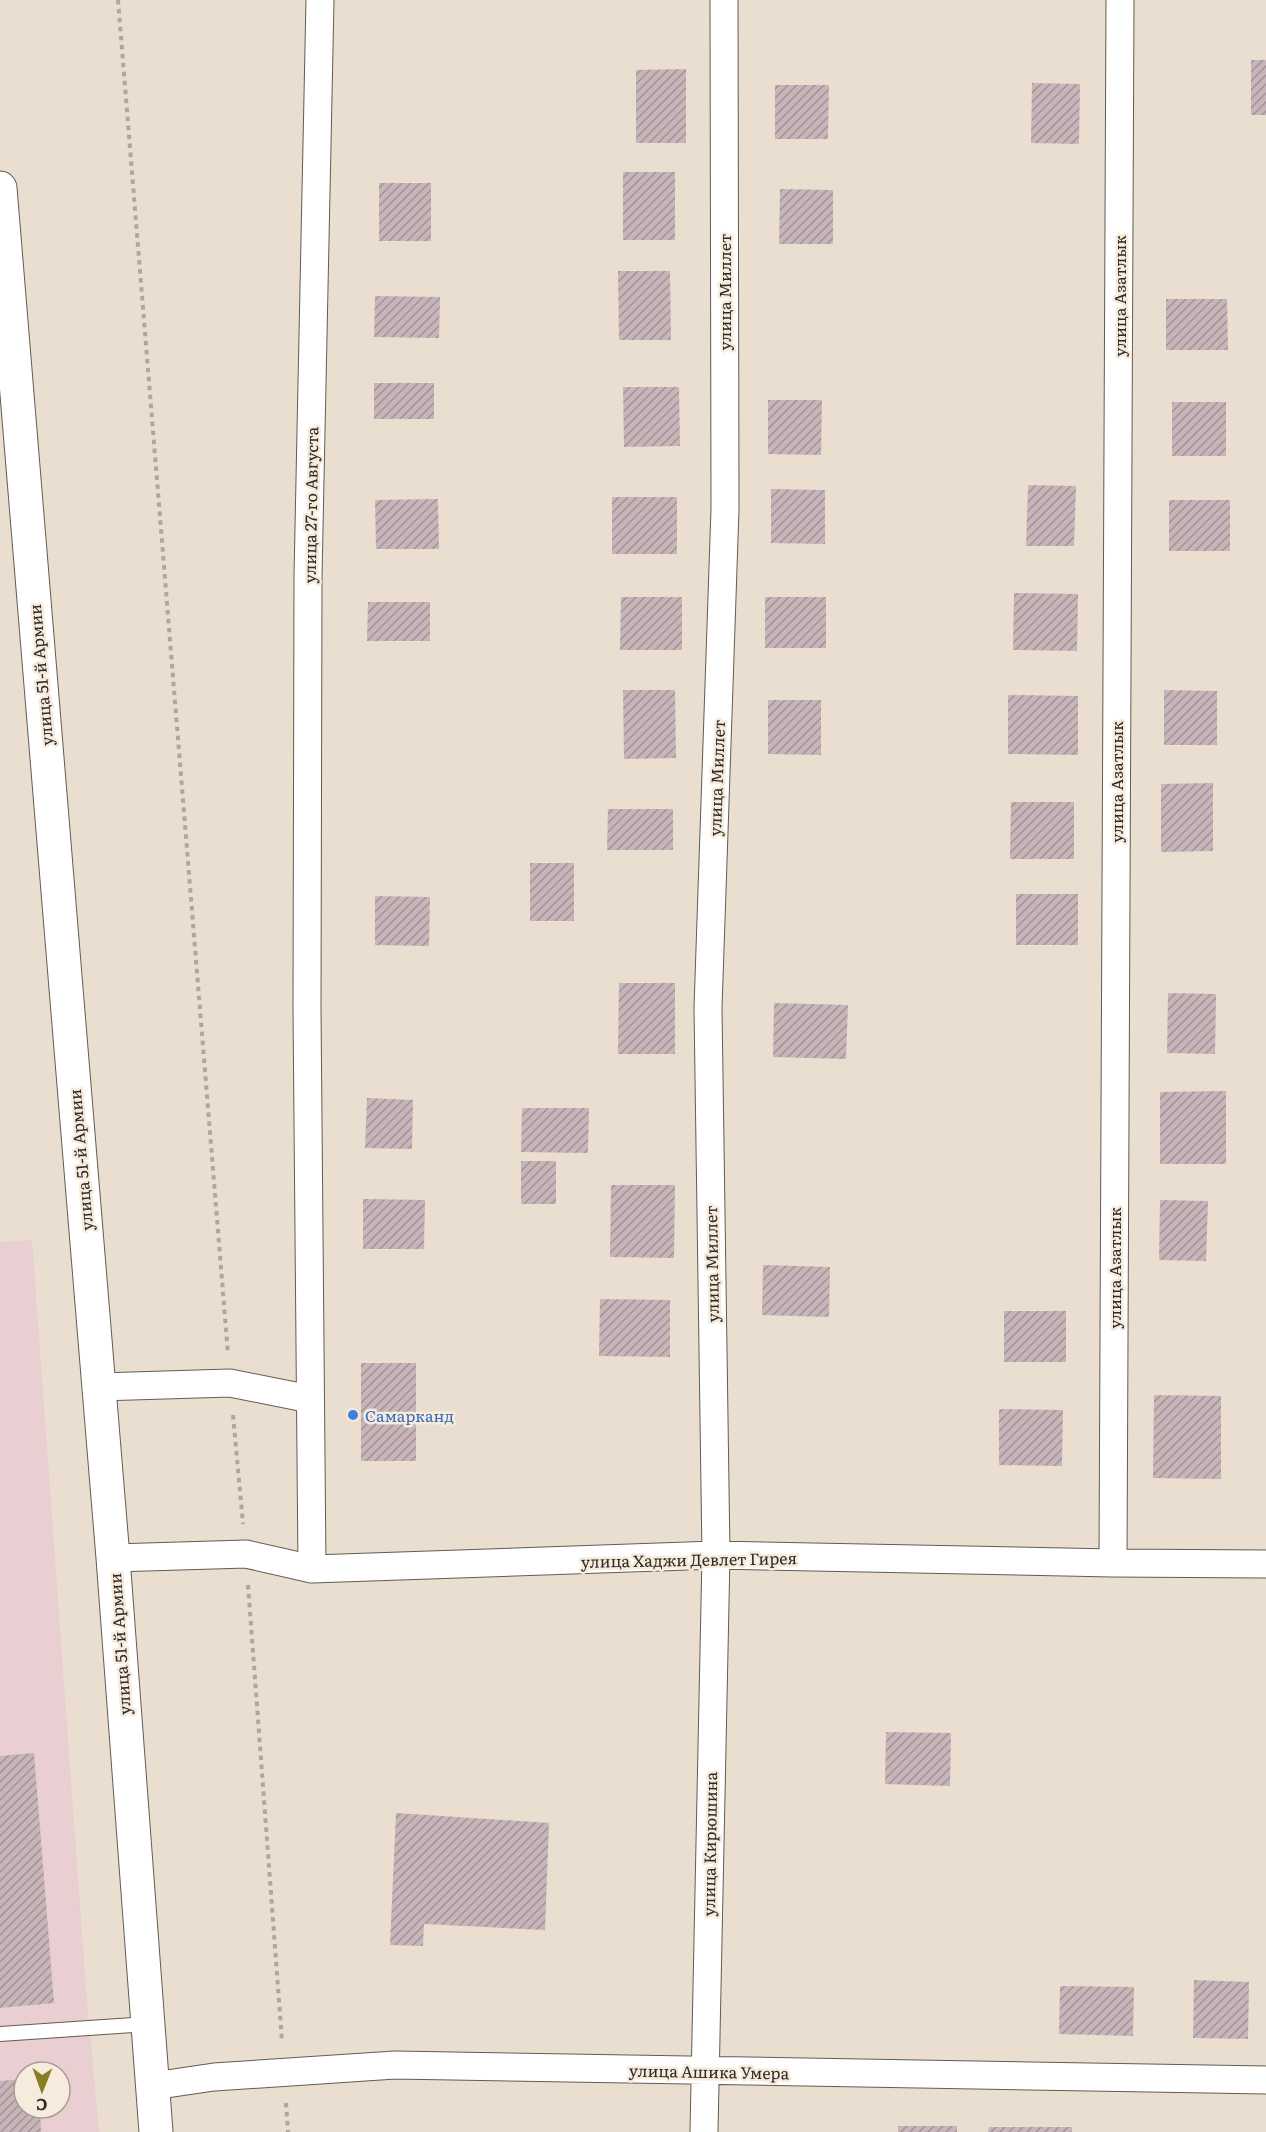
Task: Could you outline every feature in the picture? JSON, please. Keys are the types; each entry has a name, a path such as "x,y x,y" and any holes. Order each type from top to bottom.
{"main road":[{"name":"улица 51-й Армии","path":"0,188 113,1558 156,2132"}],"street":[{"name":"улица 27-го Августа","path":"312,1569 307,1010 308,576 320,0"},
{"name":"улица Миллет","path":"716,1555 708,1008 725,509 724,0"},
{"name":"улица Азатлык","path":"1113,1563 1120,0"},
{"path":"99,1387 230,1383 310,1399"},
{"name":"улица Хаджи Девлет Гирея","path":"113,1558 246,1554 312,1569 716,1555 1266,1564"},
{"name":"улица Кирюшина","path":"704,2132 716,1555"},
{"name":"улица Ашика Умера","path":"153,2086 214,2076 395,2065 1266,2080"}],"lane":[{"path":"0,2034 148,2024"}],"path":[{"path":"118,0 230,1383 246,1554 288,2132"}],"shaded area":[{"path":"32,1240 86,1989 99,2132 0,2132 0,1242"}],"building":[{"path":"1251,60 1266,60 1266,115 1251,115"},
{"path":"686,69 686,143 636,143 636,70"},
{"path":"1032,83 1080,84 1079,144 1031,143"},
{"path":"775,85 829,85 828,139 775,139"},
{"path":"623,172 675,172 675,240 623,240"},
{"path":"379,183 431,183 431,241 379,241"},
{"path":"780,189 833,190 833,244 779,244"},
{"path":"618,271 670,271 671,340 619,340"},
{"path":"375,296 440,297 439,338 374,337"},
{"path":"1166,299 1227,299 1228,350 1166,350"},
{"path":"374,383 434,383 434,419 374,419"},
{"path":"623,387 679,387 680,446 624,447"},
{"path":"768,400 822,400 821,455 768,454"},
{"path":"1172,402 1226,402 1226,456 1172,456"},
{"path":"1028,485 1076,486 1074,546 1026,546"},
{"path":"771,489 825,490 825,544 771,543"},
{"path":"612,497 677,497 677,554 612,554"},
{"path":"438,499 439,549 376,549 375,500"},
{"path":"1169,500 1230,500 1230,551 1169,551"},
{"path":"1014,593 1078,594 1077,651 1013,650"},
{"path":"621,597 682,597 682,650 620,650"},
{"path":"765,597 826,597 826,648 765,648"},
{"path":"368,602 430,602 430,641 367,641"},
{"path":"623,690 675,690 676,758 624,759"},
{"path":"1164,690 1217,691 1217,745 1164,745"},
{"path":"1008,695 1078,696 1078,755 1008,754"},
{"path":"768,700 821,700 821,755 768,754"},
{"path":"1213,783 1213,851 1161,852 1161,784"},
{"path":"1011,802 1074,802 1074,859 1010,859"},
{"path":"608,809 673,809 673,850 607,850"},
{"path":"530,863 574,863 574,921 530,921"},
{"path":"1016,894 1078,894 1078,945 1016,945"},
{"path":"375,896 430,897 429,946 375,945"},
{"path":"619,983 675,983 675,1054 618,1054"},
{"path":"1168,993 1216,994 1215,1054 1167,1053"},
{"path":"774,1003 848,1005 846,1059 773,1057"},
{"path":"1226,1091 1226,1164 1160,1164 1160,1092"},
{"path":"367,1098 413,1100 412,1149 365,1148"},
{"path":"522,1108 589,1108 588,1153 521,1152"},
{"path":"521,1161 556,1161 556,1204 521,1204"},
{"path":"611,1185 675,1185 674,1258 610,1257"},
{"path":"363,1199 425,1200 424,1249 363,1249"},
{"path":"1160,1200 1208,1201 1206,1261 1159,1260"},
{"path":"763,1265 830,1267 829,1317 762,1315"},
{"path":"600,1299 670,1300 670,1357 599,1356"},
{"path":"1004,1311 1066,1311 1066,1362 1004,1362"},
{"path":"361,1363 416,1363 416,1461 361,1461"},
{"path":"1154,1395 1221,1396 1221,1479 1153,1478"},
{"path":"999,1409 1063,1410 1062,1466 999,1465"},
{"path":"886,1732 951,1733 950,1786 885,1784"},
{"path":"34,1753 54,2003 0,2008 0,1756"},
{"path":"396,1813 549,1823 545,1930 424,1924 423,1946 390,1945"},
{"path":"1194,1980 1249,1982 1248,2039 1193,2038"},
{"path":"1060,1986 1134,1987 1133,2036 1059,2034"},
{"path":"12,2080 12,2120 40,2120 41,2132 0,2132 0,2081"},
{"path":"898,2126 957,2126 957,2132 898,2132"},
{"path":"989,2127 1072,2127 1072,2132 988,2132"}],"place":[{"name":"Самарканд","path":"353,1415"}]}
